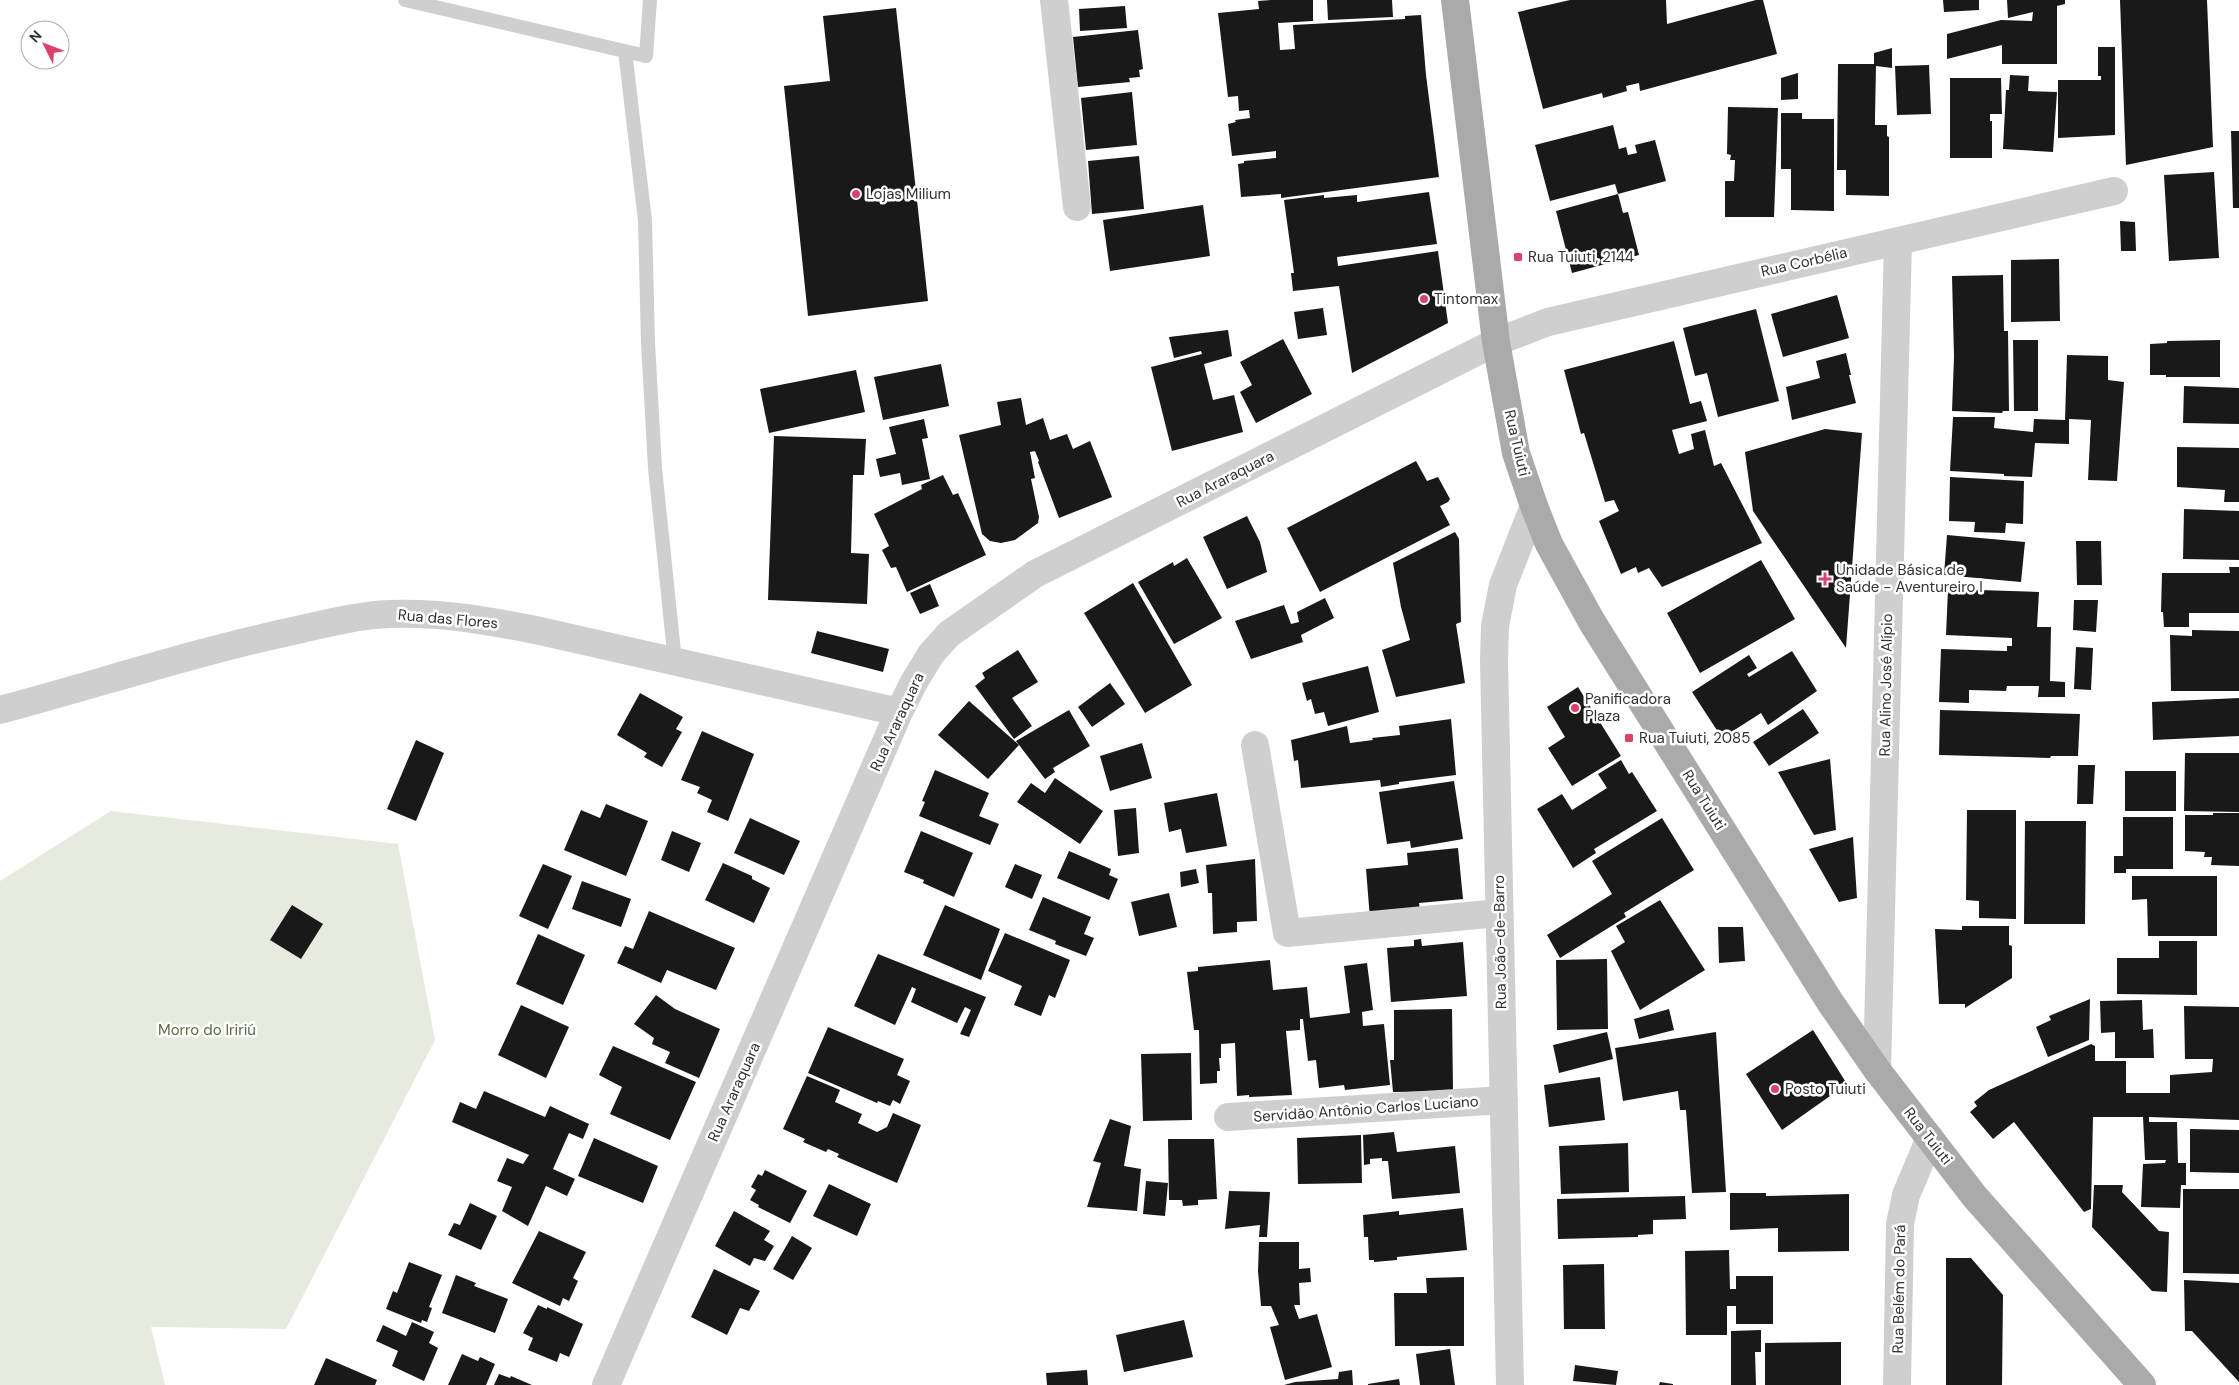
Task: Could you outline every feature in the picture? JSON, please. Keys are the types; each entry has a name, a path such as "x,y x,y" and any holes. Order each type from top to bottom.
{"main road":[{"name":"Rua Tuiuti","path":"1455,0 1496,342 1516,453 1549,544 1592,622 1830,1002 1877,1070 1981,1204 2142,1385"}],"street":[{"path":"1054,0 1077,207"},
{"name":"Rua Corbélia","path":"1496,342 1548,322 2114,191"},
{"name":"Rua Alino José Alípio","path":"1877,1070 1898,241"},
{"name":"Rua Araraquara","path":"606,1385 899,712 931,654 949,634 1035,574 1496,342"},
{"name":"Rua João-de-Barro","path":"1510,1385 1499,913 1495,626 1503,586 1534,506"},
{"name":"Rua das Flores","path":"0,710 237,643 347,620 388,614 423,614 484,620 899,712"},
{"path":"1255,746 1287,933 1499,913"},
{"name":"Servidão Antônio Carlos Luciano","path":"1228,1118 1504,1100"},
{"name":"Rua Belém do Pará","path":"1897,1385 1900,1224 1906,1196 1930,1138"}],"lane":[{"path":"405,0 646,56 650,0"},
{"path":"624,52 645,221 648,343 655,468 676,662"}],"green space":[{"name":"Morro do Iririú","path":"111,811 398,844 435,1040 286,1329 151,1327 165,1385 0,1385 0,881"}],"building":[{"path":"1313,0 1313,21 1278,23 1280,50 1295,49 1293,25 1405,19 1405,16 1421,15 1426,75 1439,177 1281,198 1281,194 1241,197 1238,164 1244,163 1244,161 1276,158 1276,151 1232,156 1228,124 1236,122 1235,120 1250,118 1249,110 1239,111 1238,96 1228,97 1218,13 1259,9 1258,1"},
{"path":"1327,0 1392,0 1393,17 1328,20"},
{"path":"1570,0 1666,0 1667,24 1756,0 1763,0 1777,54 1640,91 1639,83 1626,86 1627,91 1603,98 1602,93 1543,109 1518,12"},
{"path":"1943,0 1979,0 1979,10 1944,12"},
{"path":"2007,0 2065,0 2065,4 2057,6 2057,64 2002,64 2002,45 1947,59 1947,34 2001,20 2032,21 2033,12 2008,18"},
{"path":"2120,0 2207,0 2213,147 2126,165"},
{"path":"1125,6 1127,28 1080,31 1079,9"},
{"name":"Lojas Milium","path":"896,8 928,301 808,316 784,86 830,81 823,16"},
{"path":"1138,30 1143,69 1139,70 1140,77 1129,78 1130,82 1078,87 1073,37"},
{"path":"2098,47 2115,47 2115,135 2058,138 2058,80 2101,80 2101,76 2098,76"},
{"path":"1892,48 1892,68 1876,66 1875,125 1887,125 1887,136 1889,137 1889,196 1846,195 1846,170 1837,170 1838,64 1874,64 1874,53"},
{"path":"1929,65 1931,114 1897,115 1895,66"},
{"path":"1798,73 1798,99 1781,100 1781,78"},
{"path":"2010,75 2029,76 2028,91 2057,92 2053,152 2003,149 2006,90 2009,90"},
{"path":"1950,78 2001,78 2002,114 1990,114 1990,121 1992,121 1992,158 1950,158"},
{"path":"1132,92 1137,145 1086,150 1081,98"},
{"path":"1728,107 1778,108 1774,217 1725,217 1725,181 1734,181 1735,160 1730,160 1731,155 1727,154"},
{"path":"1781,113 1802,113 1802,119 1834,119 1834,211 1791,210 1791,169 1781,169"},
{"path":"1613,125 1619,149 1626,147 1628,155 1637,153 1635,145 1655,140 1666,181 1618,194 1615,184 1550,201 1535,145"},
{"path":"2231,131 2239,131 2239,208 2233,208"},
{"path":"1139,156 1144,209 1092,214 1088,161"},
{"path":"2214,172 2219,258 2169,261 2164,175"},
{"path":"1429,192 1437,244 1337,257 1338,266 1438,251 1448,323 1352,373 1339,286 1293,291 1291,273 1294,273 1284,200 1324,195 1324,198 1357,195 1357,202"},
{"path":"1618,194 1623,213 1628,212 1639,255 1572,273 1556,211"},
{"path":"1203,205 1210,256 1110,271 1103,220"},
{"path":"2120,221 2135,222 2136,251 2121,251"},
{"path":"2059,259 2060,321 2011,322 2011,260"},
{"path":"2003,275 2004,331 2008,331 2009,411 2003,411 2002,413 1952,411 1954,357 1952,276"},
{"path":"1837,295 1849,338 1783,357 1771,314"},
{"path":"1323,308 1327,335 1298,339 1294,312"},
{"path":"1756,309 1779,401 1718,417 1707,373 1695,376 1683,328"},
{"path":"1228,330 1232,356 1204,364 1213,400 1234,395 1243,432 1172,451 1151,367 1202,354 1201,351 1174,358 1169,337"},
{"path":"1283,339 1312,394 1256,423 1240,392 1252,385 1240,362"},
{"path":"2013,340 2038,340 2038,411 2014,411"},
{"path":"2220,340 2220,377 2166,377 2166,375 2150,375 2150,344 2167,343 2167,341"},
{"path":"1674,341 1690,404 1701,401 1707,421 1672,430 1679,454 1694,449 1691,434 1705,430 1714,466 1721,463 1762,543 1662,587 1649,568 1638,573 1636,567 1621,574 1599,521 1619,511 1614,500 1605,502 1584,433 1581,434 1564,370"},
{"path":"1846,353 1856,403 1792,420 1786,387 1820,378 1816,361"},
{"path":"2067,355 2108,356 2108,380 2124,382 2117,481 2088,480 2091,420 2069,419 2069,444 2035,443 2032,477 1950,471 1953,417 1995,417 1994,428 2033,432 2034,419 2065,420"},
{"path":"941,364 949,406 883,420 874,377"},
{"path":"856,370 865,412 769,433 760,389"},
{"path":"2184,386 2239,388 2239,424 2183,423"},
{"path":"1021,398 1026,425 1043,418 1050,440 1067,434 1073,449 1090,441 1112,497 1059,518 1035,451 1030,452 1035,478 1031,479 1039,517 1038,523 1015,540 1001,543 990,541 982,534 959,435 1001,425 997,402"},
{"path":"924,419 928,438 922,439 930,479 902,485 900,473 880,477 876,459 896,454 889,427"},
{"name":"Unidade Básica de Saúde - Aventureiro I","path":"1825,429 1862,433 1846,648 1753,511 1745,452"},
{"path":"774,436 866,439 864,475 853,475 851,553 869,554 867,604 768,600"},
{"path":"2177,447 2239,448 2239,502 2224,502 2225,490 2177,487"},
{"path":"1416,461 1427,481 1438,477 1450,499 1440,506 1450,525 1320,592 1287,528"},
{"path":"943,475 953,495 958,493 986,555 907,592 896,567 891,568 882,550 889,546 874,514 922,489 921,485"},
{"path":"1950,477 2024,481 2023,524 2006,523 2005,533 1974,532 1975,522 1949,521"},
{"path":"2184,509 2239,511 2239,560 2183,559"},
{"path":"1247,516 1260,542 1267,572 1227,589 1203,537"},
{"path":"1455,532 1459,539 1461,622 1456,624 1465,683 1396,697 1382,650 1410,640 1401,607 1393,563"},
{"path":"1947,535 2025,542 2021,582 1944,575"},
{"path":"2076,541 2101,541 2102,585 2077,585"},
{"path":"1187,558 1222,618 1174,644 1138,582 1173,562 1174,566"},
{"path":"1761,560 1795,619 1700,673 1667,613"},
{"path":"2229,567 2239,567 2239,613 2189,613 2189,627 2164,627 2163,612 2161,612 2162,573 2230,573"},
{"path":"1133,583 1192,685 1145,713 1084,613"},
{"path":"930,584 939,606 920,614 910,593"},
{"path":"1948,589 2039,592 2037,627 2051,627 2050,681 2065,682 2065,697 2038,697 2039,686 2007,686 2006,691 1969,690 1969,703 1939,702 1941,649 2007,651 2007,646 2012,646 2012,638 1946,635"},
{"path":"1325,598 1334,618 1301,635 1303,642 1251,659 1235,621 1284,605 1291,624 1299,622 1297,612"},
{"path":"2074,600 2098,600 2096,632 2073,630"},
{"path":"2192,630 2239,631 2239,691 2171,691 2170,635 2192,636"},
{"path":"817,631 889,649 883,672 811,653"},
{"path":"2076,647 2093,648 2091,690 2074,689"},
{"path":"1018,650 1038,682 1012,698 1032,726 1014,739 975,686 985,678 982,673"},
{"path":"1792,651 1817,691 1768,725 1761,713 1722,738 1692,692 1749,655 1757,668 1747,674 1749,677"},
{"path":"1368,666 1379,712 1328,726 1324,712 1315,714 1311,699 1307,701 1302,683"},
{"path":"1110,683 1125,704 1092,727 1078,707"},
{"path":"1578,687 1621,756 1572,786 1548,748 1565,737 1547,707"},
{"path":"640,693 683,717 676,729 682,732 662,767 644,757 647,753 617,735"},
{"path":"2239,698 2239,736 2153,740 2152,702"},
{"path":"969,701 1019,745 988,779 938,735"},
{"path":"1803,709 1819,733 1769,766 1753,742"},
{"path":"1069,710 1090,746 1053,768 1055,772 1045,779 1016,741"},
{"path":"1940,710 2080,714 2078,756 2051,756 2050,758 1939,755"},
{"path":"1451,719 1456,775 1399,782 1399,784 1381,787 1380,780 1301,788 1298,760 1294,761 1291,740 1347,726 1350,743 1373,740 1372,738 1400,735 1399,726"},
{"path":"702,731 754,754 728,821 707,812 712,800 697,793 700,787 681,780"},
{"path":"416,740 444,753 416,821 387,809"},
{"path":"1142,743 1152,778 1110,791 1100,756"},
{"path":"2185,753 2239,753 2239,812 2184,811"},
{"path":"1830,759 1836,830 1814,835 1778,772"},
{"path":"1621,760 1629,774 1632,772 1657,811 1594,849 1596,853 1573,868 1537,809 1562,794 1572,810 1607,788 1598,774"},
{"path":"2078,765 2095,765 2093,804 2077,804"},
{"path":"935,770 989,793 979,816 999,824 990,845 919,816 925,802 922,801"},
{"path":"2125,771 2176,771 2176,811 2125,811"},
{"path":"1055,778 1103,811 1080,844 1017,802 1031,783 1045,793"},
{"path":"1454,781 1463,839 1411,848 1410,841 1387,844 1379,792"},
{"path":"1217,793 1227,846 1186,853 1181,829 1169,832 1164,803"},
{"path":"606,804 648,821 626,876 564,850 581,810 600,818"},
{"path":"1136,808 1139,853 1118,856 1114,810"},
{"path":"1967,810 2016,810 2016,919 1979,918 1979,901 1966,900"},
{"path":"2213,813 2239,813 2239,866 2211,865 2212,857 2204,857 2205,852 2185,851 2185,815 2213,815"},
{"path":"2123,817 2173,817 2173,869 2126,869 2126,873 2114,873 2114,856 2123,856"},
{"path":"750,818 800,841 784,875 734,853"},
{"path":"1662,818 1694,870 1624,913 1626,917 1560,958 1547,935 1612,894 1592,861"},
{"path":"2025,821 2086,821 2085,924 2024,924"},
{"path":"672,831 701,843 689,872 661,860"},
{"path":"921,831 973,853 954,897 923,883 924,880 904,872"},
{"path":"1853,837 1857,898 1839,902 1809,849"},
{"path":"1458,848 1463,899 1419,903 1421,916 1370,919 1366,869 1408,865 1407,853"},
{"path":"1069,851 1111,869 1109,875 1118,879 1109,900 1057,878"},
{"path":"1255,859 1257,921 1237,922 1237,932 1213,934 1212,893 1208,893 1206,865"},
{"path":"723,863 752,876 752,879 770,888 754,923 705,900"},
{"path":"543,864 572,876 548,929 519,916"},
{"path":"1015,864 1042,875 1032,899 1005,887"},
{"path":"1196,869 1199,883 1181,887 1180,872"},
{"path":"2132,876 2217,876 2217,936 2148,936 2147,899 2132,900"},
{"path":"582,881 631,899 621,927 572,909"},
{"path":"1169,893 1177,927 1139,936 1131,902"},
{"path":"1043,897 1091,917 1084,934 1094,938 1086,956 1055,944 1056,941 1029,930"},
{"path":"1660,900 1705,970 1640,1010 1611,951 1625,942 1616,926"},
{"path":"292,905 323,924 301,959 270,940"},
{"path":"945,905 1000,929 981,980 923,955"},
{"path":"649,911 735,948 716,990 667,970 661,983 617,963 625,946 633,949"},
{"path":"1962,926 2009,926 2009,945 2012,946 2012,978 1965,1008 1965,1004 1939,1004 1935,929 1962,930"},
{"path":"1718,927 1743,927 1745,961 1719,963"},
{"path":"1005,933 1070,960 1055,998 1049,995 1041,1016 1014,1005 1022,986 988,971"},
{"path":"538,934 585,955 563,1005 516,984"},
{"path":"1421,939 1422,946 1463,942 1467,996 1391,1002 1387,948 1414,946 1414,940"},
{"path":"2159,941 2197,941 2197,995 2117,994 2117,958 2159,958"},
{"path":"878,954 986,997 969,1037 960,1034 971,1010 965,1007 957,1023 911,1002 916,989 912,987 895,1025 854,1006"},
{"path":"1607,959 1608,1029 1557,1030 1556,960"},
{"path":"1270,960 1273,990 1307,987 1310,1018 1350,1013 1344,966 1367,963 1373,1010 1362,1012 1363,1026 1384,1024 1390,1085 1345,1090 1344,1085 1319,1088 1316,1060 1308,1061 1303,1019 1300,1019 1300,1030 1286,1031 1292,1095 1237,1096 1235,1043 1221,1044 1220,1071 1217,1071 1217,1083 1200,1084 1199,1030 1194,1030 1187,972 1198,971 1198,967"},
{"path":"656,995 675,1009 720,1029 699,1078 665,1063 670,1052 652,1044 654,1038 634,1024"},
{"path":"2090,999 2089,1040 2048,1057 2036,1027 2051,1020 2049,1016"},
{"path":"2142,1000 2143,1030 2153,1029 2154,1058 2115,1058 2115,1032 2101,1033 2100,1001"},
{"path":"521,1005 569,1027 546,1078 498,1055"},
{"path":"2184,1006 2239,1007 2239,1120 2149,1117 2149,1122 2177,1122 2178,1163 2186,1163 2186,1185 2181,1185 2180,1208 2141,1207 2143,1164 2165,1163 2166,1160 2145,1160 2143,1117 2093,1117 2091,1209 2084,1212 2014,1122 1993,1139 1970,1112 1977,1106 1974,1102 1989,1090 2091,1044 2095,1046 2095,1061 2126,1061 2126,1093 2170,1093 2170,1075 2212,1072 2213,1059 2185,1059"},
{"path":"1452,1009 1453,1091 1393,1092 1390,1060 1394,1060 1394,1010"},
{"path":"1669,1009 1674,1030 1639,1039 1634,1019"},
{"path":"828,1027 904,1059 897,1075 910,1081 900,1104 893,1100 890,1106 878,1101 877,1103 808,1073"},
{"path":"1813,1030 1847,1084 1782,1130 1746,1074"},
{"path":"1607,1032 1613,1059 1559,1073 1553,1045"},
{"path":"1716,1032 1726,1192 1692,1193 1686,1110 1680,1110 1678,1091 1623,1101 1615,1048"},
{"path":"613,1046 696,1082 670,1140 610,1114 622,1087 599,1075"},
{"path":"1191,1053 1192,1120 1143,1121 1141,1054"},
{"path":"807,1076 840,1090 835,1102 862,1114 858,1123 877,1132 887,1127 893,1113 921,1125 897,1183 837,1157 839,1154 828,1149 826,1152 803,1142 805,1139 783,1129"},
{"path":"1600,1077 1605,1120 1549,1127 1544,1085"},
{"path":"484,1091 545,1117 550,1106 589,1124 583,1139 569,1133 553,1169 575,1179 567,1196 546,1186 528,1226 502,1211 512,1187 497,1181 507,1158 523,1164 529,1155 452,1122 460,1102 476,1109"},
{"path":"1110,1119 1131,1126 1124,1166 1141,1169 1137,1211 1087,1207 1101,1163 1093,1161"},
{"path":"2190,1129 2239,1130 2239,1173 2190,1172"},
{"path":"1394,1132 1397,1152 1455,1146 1460,1193 1392,1199 1388,1161 1382,1161 1382,1158 1370,1159 1370,1164 1364,1165 1363,1135"},
{"path":"1361,1135 1362,1183 1298,1184 1297,1138"},
{"path":"594,1138 658,1166 643,1203 578,1176"},
{"path":"1168,1139 1214,1139 1217,1199 1198,1200 1198,1205 1183,1206 1182,1200 1169,1200"},
{"path":"1628,1143 1629,1192 1561,1194 1559,1146"},
{"path":"765,1170 807,1191 790,1223 758,1207 759,1205 750,1200 756,1190 751,1187 758,1174 762,1176"},
{"path":"1146,1181 1168,1183 1165,1216 1143,1214"},
{"path":"829,1184 871,1204 857,1236 813,1216"},
{"path":"2094,1185 2123,1185 2122,1192 2159,1231 2169,1232 2167,1292 2152,1291 2092,1227"},
{"path":"2183,1189 2239,1189 2239,1274 2183,1273"},
{"path":"1229,1191 1270,1192 1267,1237 1259,1237 1260,1225 1225,1229"},
{"path":"1730,1193 1766,1193 1766,1196 1849,1194 1849,1251 1778,1252 1778,1228 1730,1230"},
{"path":"1685,1196 1686,1219 1653,1220 1653,1234 1638,1235 1638,1237 1558,1239 1557,1199"},
{"path":"470,1203 497,1216 481,1250 448,1235 454,1223 460,1225"},
{"path":"1463,1208 1467,1250 1397,1257 1397,1260 1374,1262 1374,1260 1369,1260 1368,1237 1364,1237 1363,1215 1399,1211 1399,1215"},
{"path":"734,1211 770,1231 764,1240 774,1246 765,1261 754,1258 750,1266 715,1246"},
{"path":"539,1231 586,1252 573,1278 578,1281 569,1301 563,1298 560,1306 512,1283"},
{"path":"792,1236 812,1248 793,1280 773,1269"},
{"path":"1259,1242 1299,1242 1299,1269 1310,1268 1311,1282 1299,1283 1300,1305 1294,1305 1299,1319 1317,1314 1332,1367 1285,1380 1270,1327 1279,1325 1271,1306 1261,1306 1258,1271"},
{"path":"1729,1250 1730,1289 1736,1289 1736,1276 1773,1276 1773,1324 1736,1324 1736,1306 1727,1306 1727,1335 1686,1335 1685,1251"},
{"path":"1946,1258 1971,1258 2003,1295 2002,1385 1946,1385"},
{"path":"409,1262 442,1275 429,1307 432,1308 427,1322 422,1320 421,1323 386,1309 393,1291 397,1293"},
{"path":"1604,1264 1605,1329 1564,1329 1563,1265"},
{"path":"714,1269 760,1291 749,1311 740,1308 727,1335 691,1317"},
{"path":"456,1275 476,1283 474,1286 508,1299 495,1333 442,1313"},
{"path":"1464,1277 1464,1346 1395,1346 1394,1293 1427,1293 1426,1278"},
{"path":"2184,1280 2239,1283 2239,1382 2192,1331 2185,1331"},
{"path":"538,1305 547,1309 547,1307 583,1324 569,1357 560,1353 557,1362 528,1350 533,1338 523,1333"},
{"path":"1184,1320 1193,1357 1124,1372 1116,1335"},
{"path":"412,1322 434,1332 429,1343 438,1348 424,1381 392,1366 398,1351 376,1341 383,1325 406,1336"},
{"path":"1761,1330 1761,1352 1755,1352 1756,1385 1731,1385 1731,1331"},
{"path":"1841,1342 1841,1385 1765,1385 1765,1343"},
{"path":"1450,1349 1455,1385 1420,1385 1416,1354"},
{"path":"462,1354 478,1361 480,1357 495,1364 486,1385 448,1385"},
{"path":"326,1358 377,1380 375,1385 314,1385"},
{"path":"1575,1365 1618,1371 1616,1385 1573,1381"},
{"path":"1087,1370 1088,1385 1047,1385 1046,1373"},
{"path":"1352,1370 1353,1385 1284,1385 1295,1382 1338,1379 1339,1372"},
{"path":"499,1374 510,1378 511,1376 532,1385 494,1385"},
{"path":"1399,1379 1400,1385 1368,1385 1368,1384"},
{"path":"1660,1382 1673,1384 1673,1385 1659,1385"}],"place":[{"name":"Lojas Milium","path":"856,194"},
{"name":"Rua Tuiuti, 2144","path":"1518,257"},
{"name":"Tintomax","path":"1424,299"},
{"name":"Unidade Básica de Saúde - Aventureiro I","path":"1825,579"},
{"name":"Panificadora Plaza","path":"1575,708"},
{"name":"Rua Tuiuti, 2085","path":"1629,738"},
{"name":"Posto Tuiuti","path":"1775,1089"}]}
